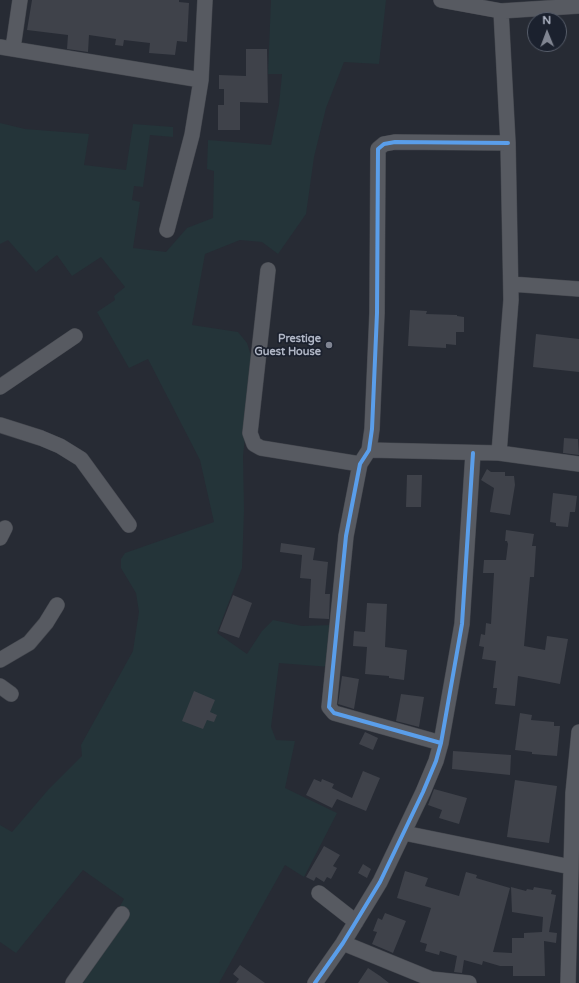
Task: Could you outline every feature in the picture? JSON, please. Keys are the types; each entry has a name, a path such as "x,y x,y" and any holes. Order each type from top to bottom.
{"street":[{"path":"20,0 7,48 201,80"},
{"path":"167,230 192,135 201,80 205,0"},
{"path":"441,0 501,11 579,6"},
{"path":"499,453 511,284 508,143 501,11"},
{"path":"440,743 334,713 329,706 346,536 360,464 369,450 372,429 377,314 378,149 384,144 395,142 508,143"},
{"path":"268,270 250,433 254,444 261,448 360,464"},
{"path":"511,284 579,289"},
{"path":"0,386 75,336"},
{"path":"0,425 41,438 81,458 129,526"},
{"path":"369,450 499,453 579,464"},
{"path":"315,983 343,943 380,882 423,792 440,743 462,624 473,453"},
{"path":"0,660 29,643 46,624 57,605"},
{"path":"568,983 574,926 571,867 573,793 579,732"},
{"path":"404,833 571,867"},
{"path":"319,893 356,922"},
{"path":"73,983 122,914"},
{"path":"343,943 430,981 469,983"}],"shaded area":[{"path":"271,0 386,0 379,64 344,62 326,108 314,157 306,214 278,254 262,242 240,240 205,254 192,325 238,332 247,343 253,362 243,456 244,510 242,568 217,633 247,654 262,631 273,620 302,626 332,625 331,667 279,663 271,727 276,740 295,741 285,788 337,813 304,877 285,865 219,983 78,983 124,899 83,870 16,953 0,942 0,825 12,832 48,790 82,756 81,745 133,651 139,612 136,593 121,568 121,559 125,553 214,522 200,460 148,359 129,368 97,312 115,300 114,296 125,287 101,257 72,276 57,255 36,272 8,240 0,244 0,123 25,129 89,134 84,165 126,170 133,124 173,127 173,137 150,135 143,187 134,186 132,200 140,202 133,248 166,252 187,228 213,218 214,171 207,169 208,140 271,145 279,105 282,74 268,74"}],"building":[{"path":"32,0 179,0 179,2 189,3 187,42 177,41 175,55 149,53 150,43 124,40 123,46 115,45 116,39 89,35 88,52 67,49 68,35 27,30"},
{"path":"246,49 267,49 268,103 240,102 240,130 218,130 218,105 224,105 224,89 219,89 219,75 246,76"},
{"path":"410,310 427,311 426,314 457,315 464,317 464,332 456,332 456,345 446,344 446,348 408,346"},
{"path":"536,334 579,339 579,372 533,367"},
{"path":"564,438 578,439 579,455 563,453"},
{"path":"487,469 491,472 505,472 505,476 514,476 515,485 510,515 490,512 494,488 481,480"},
{"path":"407,475 422,475 421,507 406,507"},
{"path":"553,493 577,496 575,512 570,512 568,527 556,526 556,523 550,522"},
{"path":"506,530 534,534 532,546 536,546 534,577 530,577 524,646 545,650 547,636 568,639 560,684 518,676 515,706 495,704 497,688 493,688 496,661 482,659 484,647 479,646 481,634 485,635 486,623 491,624 494,573 483,573 484,560 506,560 508,544 507,541 505,541"},
{"path":"281,543 315,548 313,560 328,562 325,594 330,594 329,619 309,618 311,579 300,578 302,555 280,552"},
{"path":"233,595 252,603 239,638 219,631"},
{"path":"367,603 387,604 385,647 407,650 404,680 389,678 389,676 365,674 367,647 353,646 354,631 365,632"},
{"path":"342,676 359,679 354,709 338,704"},
{"path":"194,691 215,700 210,712 217,715 214,722 207,720 203,729 182,721"},
{"path":"401,694 424,697 419,727 396,721"},
{"path":"520,713 532,715 531,720 554,722 554,726 560,726 557,756 532,754 532,752 515,750"},
{"path":"365,732 378,738 373,750 359,744"},
{"path":"453,751 511,755 510,775 452,769"},
{"path":"363,771 380,778 366,811 337,799 332,808 306,795 314,779 321,782 322,779 334,784 332,788 352,798"},
{"path":"515,780 557,786 549,843 507,837"},
{"path":"434,789 467,798 459,824 439,818 442,810 428,805"},
{"path":"324,846 340,855 333,866 337,868 331,879 327,877 324,882 316,877 314,881 306,877"},
{"path":"363,864 371,869 367,878 358,873"},
{"path":"405,871 428,878 425,886 459,896 466,872 477,875 476,878 510,888 493,952 512,953 512,938 524,938 524,933 542,932 543,917 512,912 511,887 526,891 527,889 533,890 534,887 552,890 551,894 556,895 549,932 557,933 556,943 544,941 545,976 513,976 513,966 500,966 483,961 482,965 464,960 462,973 454,972 457,956 440,951 439,955 425,951 427,944 420,942 431,908 397,898"},
{"path":"385,913 406,921 393,953 372,944 377,932 373,931 378,918 382,920"},
{"path":"240,965 265,983 236,983 239,979 233,974"},
{"path":"368,968 380,976 389,983 358,983"}],"cycle path":[{"path":"441,743 334,713 329,707 346,536 360,464 369,450 372,429 377,313 378,149 384,144 395,142 508,143"},
{"path":"315,983 343,943 380,882 423,792 436,761 441,743 462,624 473,453"}],"place":[{"name":"Prestige Guest House","path":"329,345"}]}
